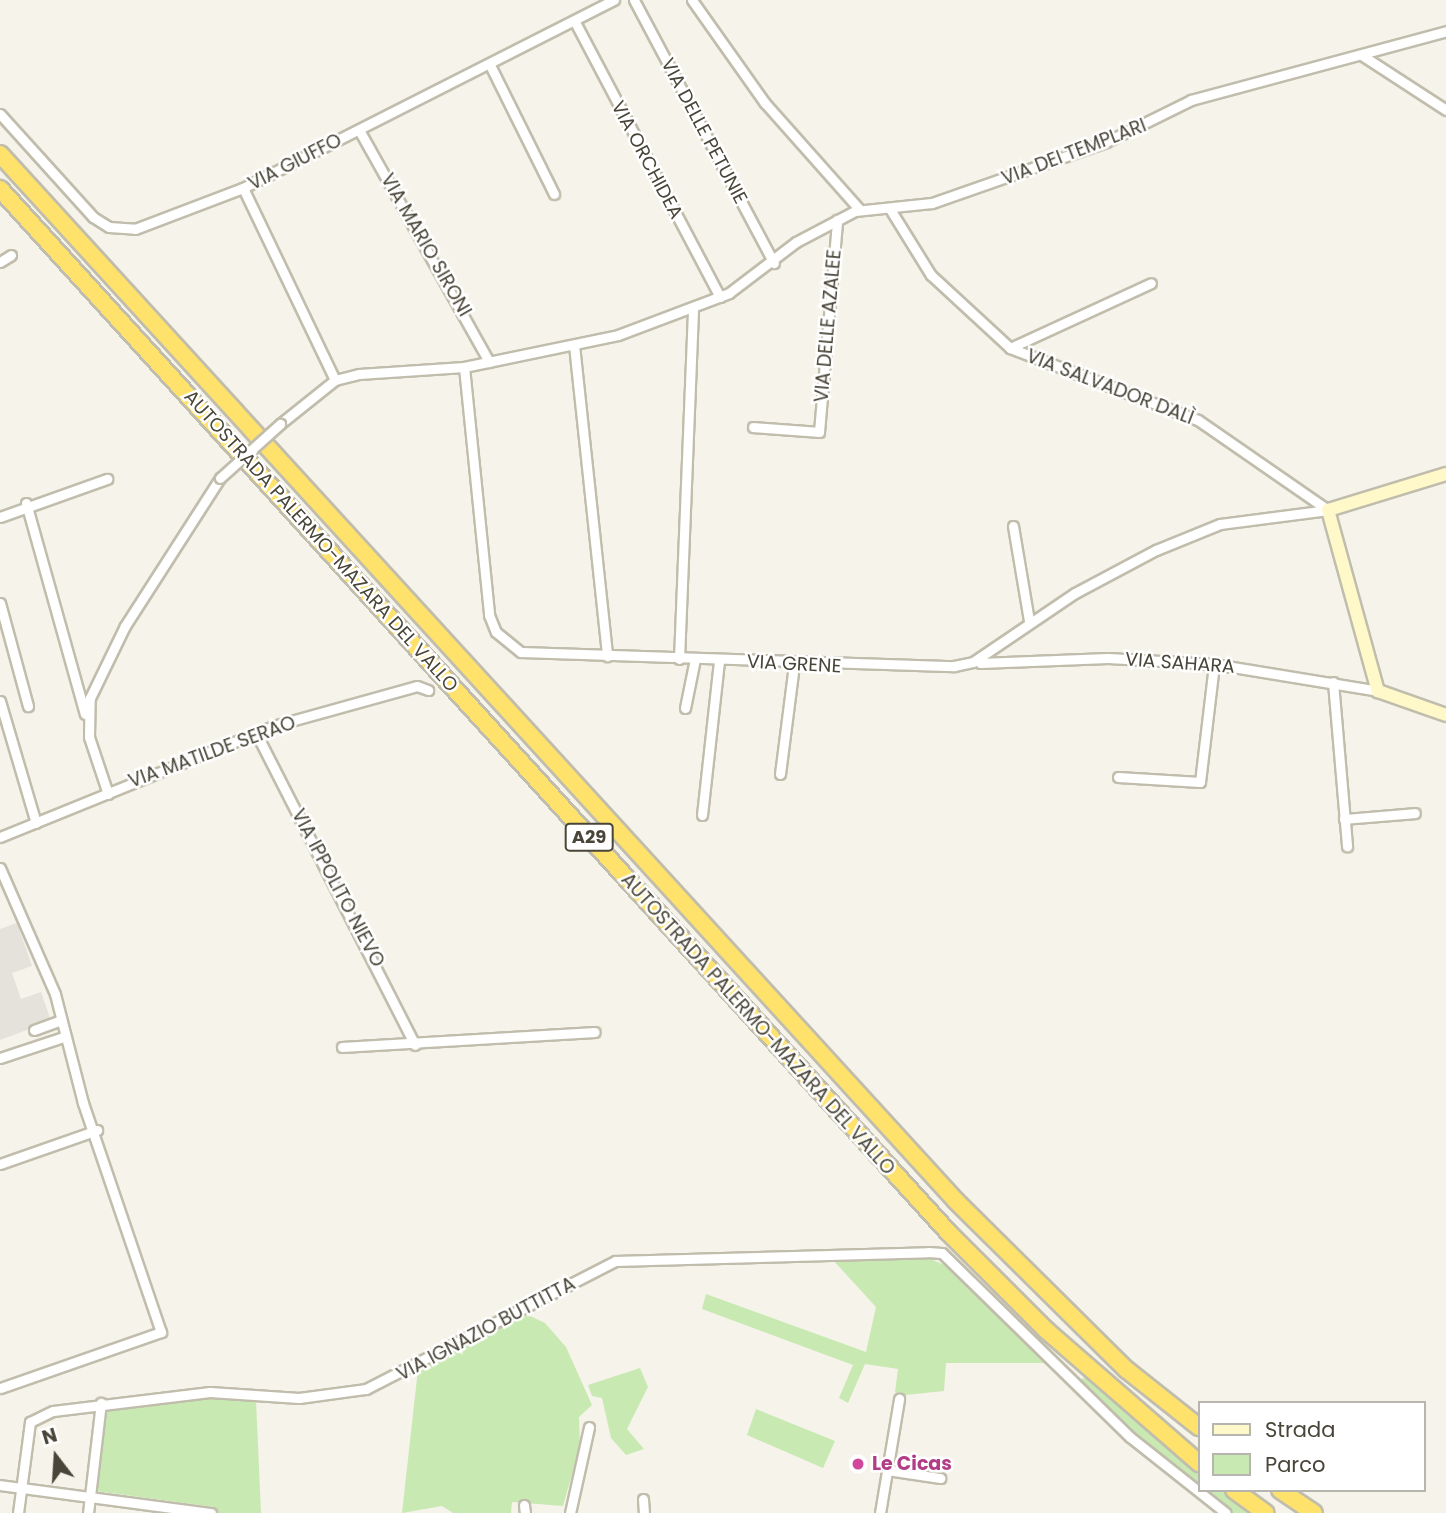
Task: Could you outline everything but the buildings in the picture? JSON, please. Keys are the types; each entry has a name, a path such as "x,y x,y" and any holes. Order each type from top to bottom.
{"highway":[{"name":"AUTOSTRADA PALERMO-MAZARA DEL VALLO","path":"0,153 956,1201 1127,1370 1198,1426"},
{"name":"AUTOSTRADA PALERMO-MAZARA DEL VALLO","path":"0,190 948,1232 1046,1330 1198,1462"},
{"path":"1237,1492 1266,1513"},
{"path":"1283,1492 1314,1513"}],"street":[{"name":"VIA GIUFFO","path":"0,114 108,227 135,229 243,188 614,0"},
{"name":"VIA DELLE PETUNIE","path":"634,0 774,263"},
{"path":"87,719 90,698 125,626 220,478 280,424 335,380 464,367 574,345 693,308 720,297 774,263 796,242 859,210 765,103 692,0"},
{"name":"VIA ORCHIDEA","path":"575,22 720,297"},
{"name":"VIA DEI TEMPLARI","path":"859,210 890,209 980,188 1148,125 1191,100 1363,56 1446,31"},
{"path":"1363,56 1446,110"},
{"path":"490,65 554,194"},
{"name":"VIA MARIO SIRONI","path":"359,130 489,362"},
{"path":"243,188 335,380"},
{"name":"VIA SALVADOR DALÌ","path":"890,209 931,275 1010,348 1199,420 1328,510"},
{"name":"VIA DELLE AZALEE","path":"753,427 819,432 837,220"},
{"path":"0,262 11,255"},
{"path":"1010,348 1151,283"},
{"path":"679,659 693,308"},
{"path":"574,345 607,656"},
{"name":"VIA GRENE","path":"464,367 489,615 496,632 522,652 794,664 964,664 1029,621 1145,556 1220,524 1328,510"},
{"path":"1446,474 1328,510 1378,691 1446,715"},
{"path":"0,517 26,503 107,479"},
{"path":"26,503 108,794"},
{"path":"1013,526 1029,621"},
{"path":"0,603 28,706"},
{"name":"VIA SAHARA","path":"980,663 1108,658 1214,664 1378,691"},
{"path":"685,708 695,659"},
{"path":"702,815 719,660"},
{"path":"780,774 794,664"},
{"path":"1118,777 1200,782 1214,664"},
{"path":"1333,682 1347,846"},
{"name":"VIA MATILDE SERAO","path":"0,837 256,733 417,686 428,690"},
{"path":"0,701 36,823"},
{"name":"VIA IPPOLITO NIEVO","path":"256,733 415,1045"},
{"path":"1344,818 1416,813"},
{"path":"0,868 55,994 63,1037 97,1130 162,1332 0,1388"},
{"path":"34,1030 59,1021"},
{"path":"342,1047 415,1045 595,1032"},
{"path":"0,1058 63,1037"},
{"path":"0,1164 97,1130"},
{"name":"VIA IGNAZIO BUTTITTA","path":"20,1488 30,1422 101,1403 210,1392 325,1397 366,1389 615,1261 943,1253 1130,1437 1198,1491"},
{"path":"880,1513 899,1399"},
{"path":"88,1513 101,1403"},
{"path":"570,1513 589,1427"},
{"path":"887,1470 940,1478"},
{"path":"0,1486 90,1497 150,1509 211,1513"},
{"path":"18,1513 20,1488"},
{"name":"VIA IGNAZIO BUTTITTA","path":"1199,1492 1226,1513"},
{"path":"643,1499 644,1513"}],"shaded area":[{"path":"17,923 32,966 12,973 21,999 41,992 51,1021 0,1040 0,929"}],"green space":[{"path":"920,1254 955,1270 1046,1363 946,1363 944,1391 905,1395 895,1392 898,1369 865,1364 848,1403 839,1398 853,1365 702,1309 706,1294 866,1352 876,1307 832,1259"},
{"path":"528,1315 545,1323 566,1347 592,1405 579,1417 580,1446 563,1506 512,1502 511,1513 453,1513 442,1506 402,1513 418,1369"},
{"path":"640,1368 648,1387 627,1429 644,1449 626,1455 611,1438 602,1398 592,1396 588,1385"},
{"path":"1086,1377 1198,1472 1198,1489 1113,1417 1076,1381"},
{"path":"199,1397 256,1400 261,1513 217,1513 214,1507 96,1491 108,1407"},
{"path":"756,1409 835,1441 823,1468 747,1435"},
{"path":"1201,1492 1225,1492 1253,1513 1231,1513"}],"place":[{"name":"Le Cicas","path":"858,1464"}]}
